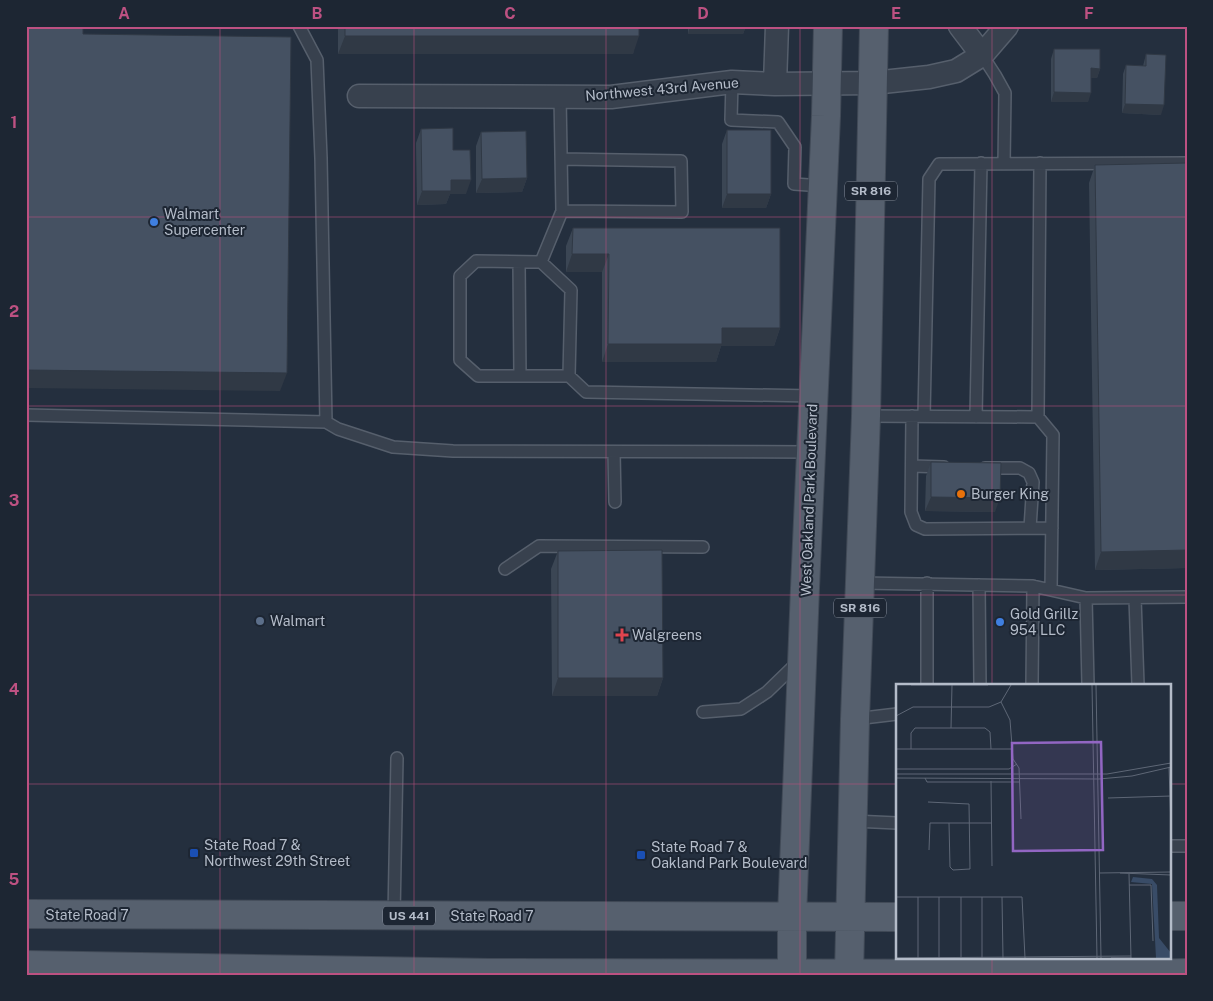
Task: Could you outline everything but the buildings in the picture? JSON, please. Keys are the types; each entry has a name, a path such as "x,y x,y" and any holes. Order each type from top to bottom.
{"main road":[{"name":"West Oakland Park Boulevard","path":"792,974 792,917 828,26"},
{"name":"SR 816","path":"849,974 855,719 866,416 874,26"},
{"name":"State Road 7","path":"26,914 896,917"},
{"path":"1170,916 1187,916"},
{"path":"26,965 110,971 542,974 1187,973"}],"street":[{"path":"776,26 776,84"},
{"path":"960,26 982,55"},
{"name":"Northwest 43rd Avenue","path":"359,96 611,97 732,82 776,84 873,83 929,77 956,71 982,55 1007,26"}],"lane":[{"path":"299,26 317,60 321,158 326,422"},
{"path":"982,55 1005,93 1004,164"},
{"path":"732,82 731,120 778,122 794,148 794,184 823,186"},
{"path":"541,262 562,211 560,96"},
{"path":"561,159 681,161 682,212 562,211"},
{"path":"976,417 981,163"},
{"path":"1040,163 1038,417 1053,435 1051,590"},
{"path":"924,416 929,179 939,164 1187,163"},
{"path":"570,376 571,290 541,262 476,261 460,276 460,360 478,376 570,376 586,392 813,396"},
{"path":"520,262 520,376"},
{"path":"26,415 326,422 338,429 393,447 453,451 811,452"},
{"path":"866,416 1038,417"},
{"path":"912,416 911,512 916,525 925,529 1052,528"},
{"path":"614,452 615,502"},
{"path":"912,466 951,467"},
{"path":"971,468 1020,468 1029,473 1033,482 1030,528"},
{"path":"505,569 539,546 703,547"},
{"path":"860,583 1033,586 1086,598 1187,597"},
{"path":"927,584 927,684"},
{"path":"979,585 980,684"},
{"path":"1032,684 1033,586"},
{"path":"1086,598 1088,684"},
{"path":"1135,598 1138,684"},
{"path":"703,712 741,709 767,692 802,658"},
{"path":"855,719 896,714"},
{"path":"394,916 397,758"},
{"path":"853,821 896,823"},
{"path":"1170,846 1187,846"}],"place":[{"name":"Walmart Supercenter","path":"154,222"},
{"name":"Burger King","path":"961,494"},
{"name":"Walmart","path":"260,621"},
{"name":"Gold Grillz 954 LLC","path":"1000,622"},
{"name":"Walgreens","path":"622,635"},
{"name":"State Road 7 & Northwest 29th Street","path":"194,853"},
{"name":"State Road 7 & Oakland Park Boulevard","path":"641,855"}]}
